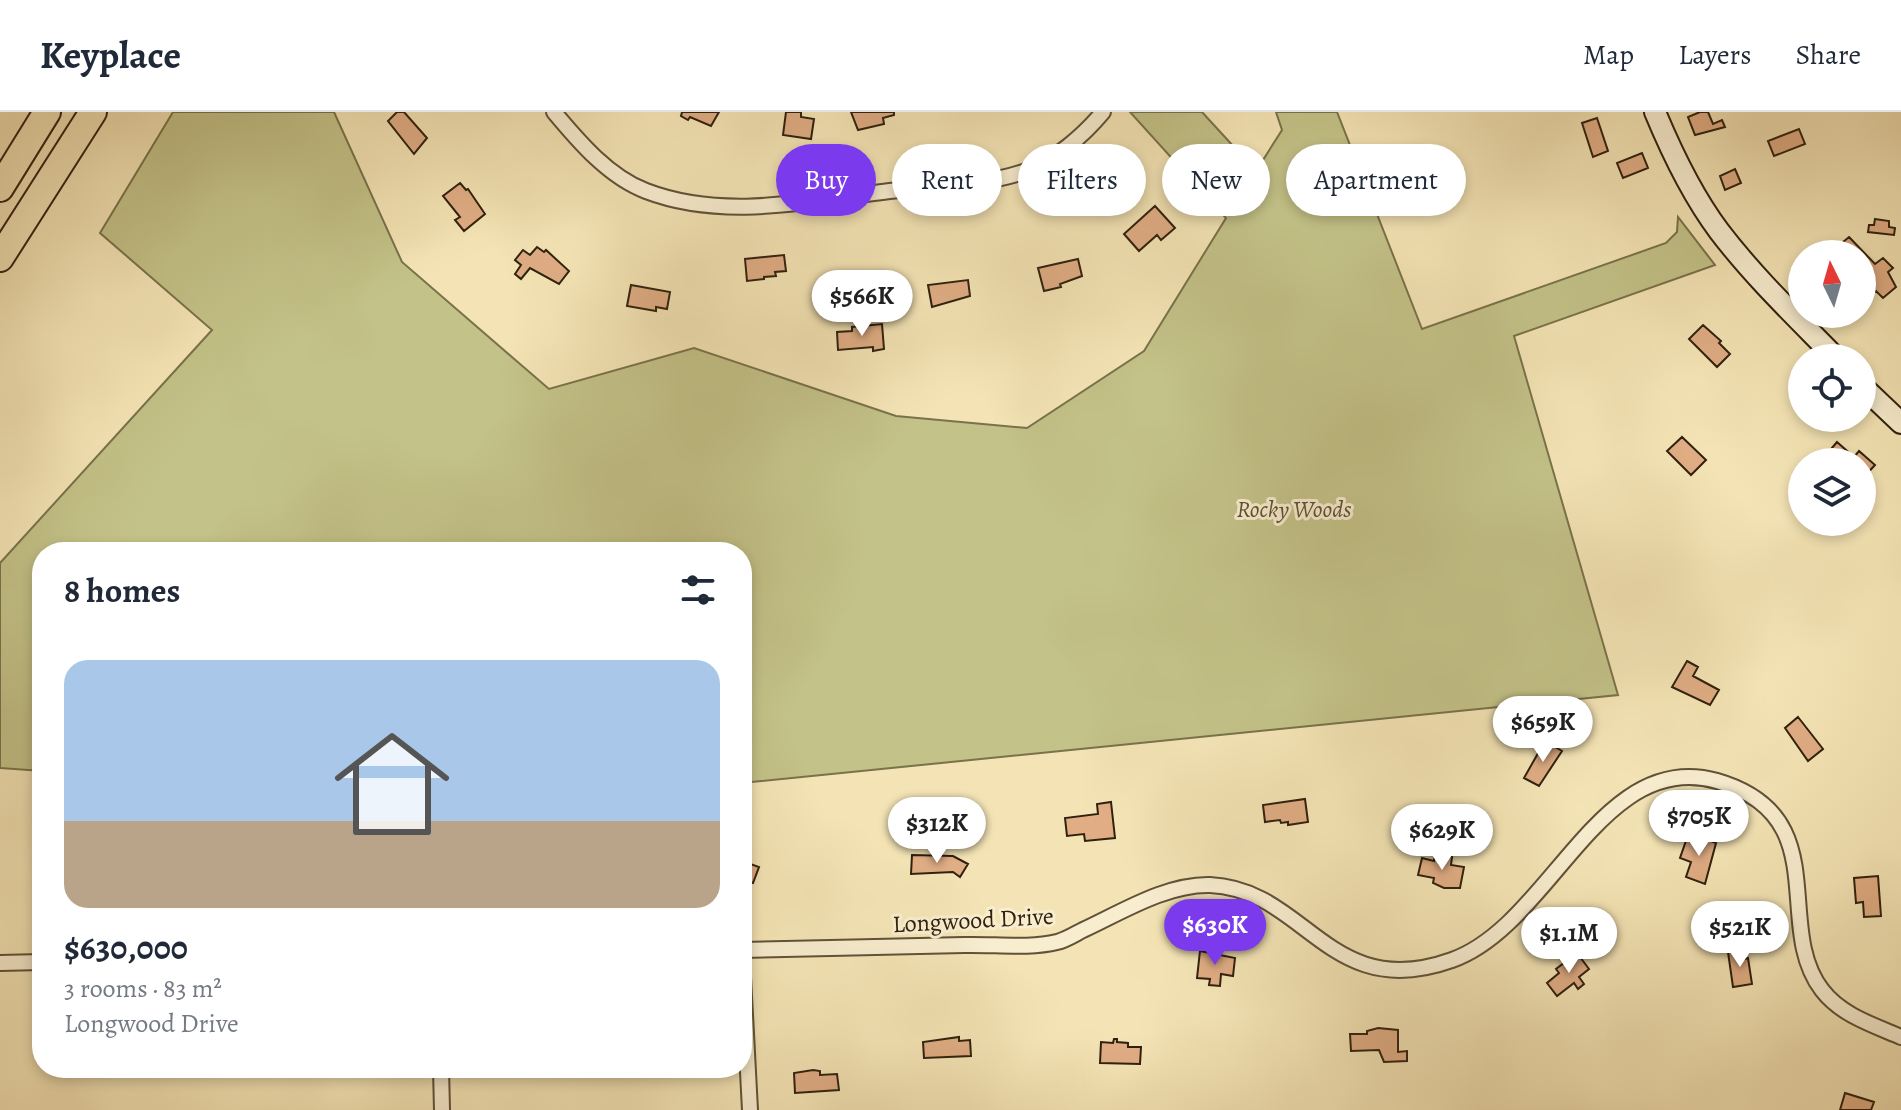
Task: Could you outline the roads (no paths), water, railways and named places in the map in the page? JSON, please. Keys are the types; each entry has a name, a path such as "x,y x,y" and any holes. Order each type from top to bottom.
{"highway":[{"path":"0,188 47,112"},
{"path":"0,258 93,112"}],"main road":[{"path":"1655,112 1683,173 1717,229 1823,344"},
{"path":"1876,399 1901,423"}],"street":[{"path":"554,112 603,164 642,190 678,202 754,208 976,181 1025,171 1056,156 1103,112"},
{"name":"Longwood Drive","path":"752,950 1057,942 1167,893 1210,885 1242,891 1262,900 1324,945 1353,961 1385,968 1428,966 1470,953 1506,928 1593,830 1633,792 1663,779 1684,776 1727,784 1756,800 1771,815 1789,843 1795,863 1805,950 1816,981 1829,998 1846,1012 1901,1037"},
{"path":"0,963 32,962"},
{"path":"441,1078 442,1110"},
{"path":"748,1078 750,1110"}],"park label":[{"name":"Rocky Woods","path":"1294,509"}]}
